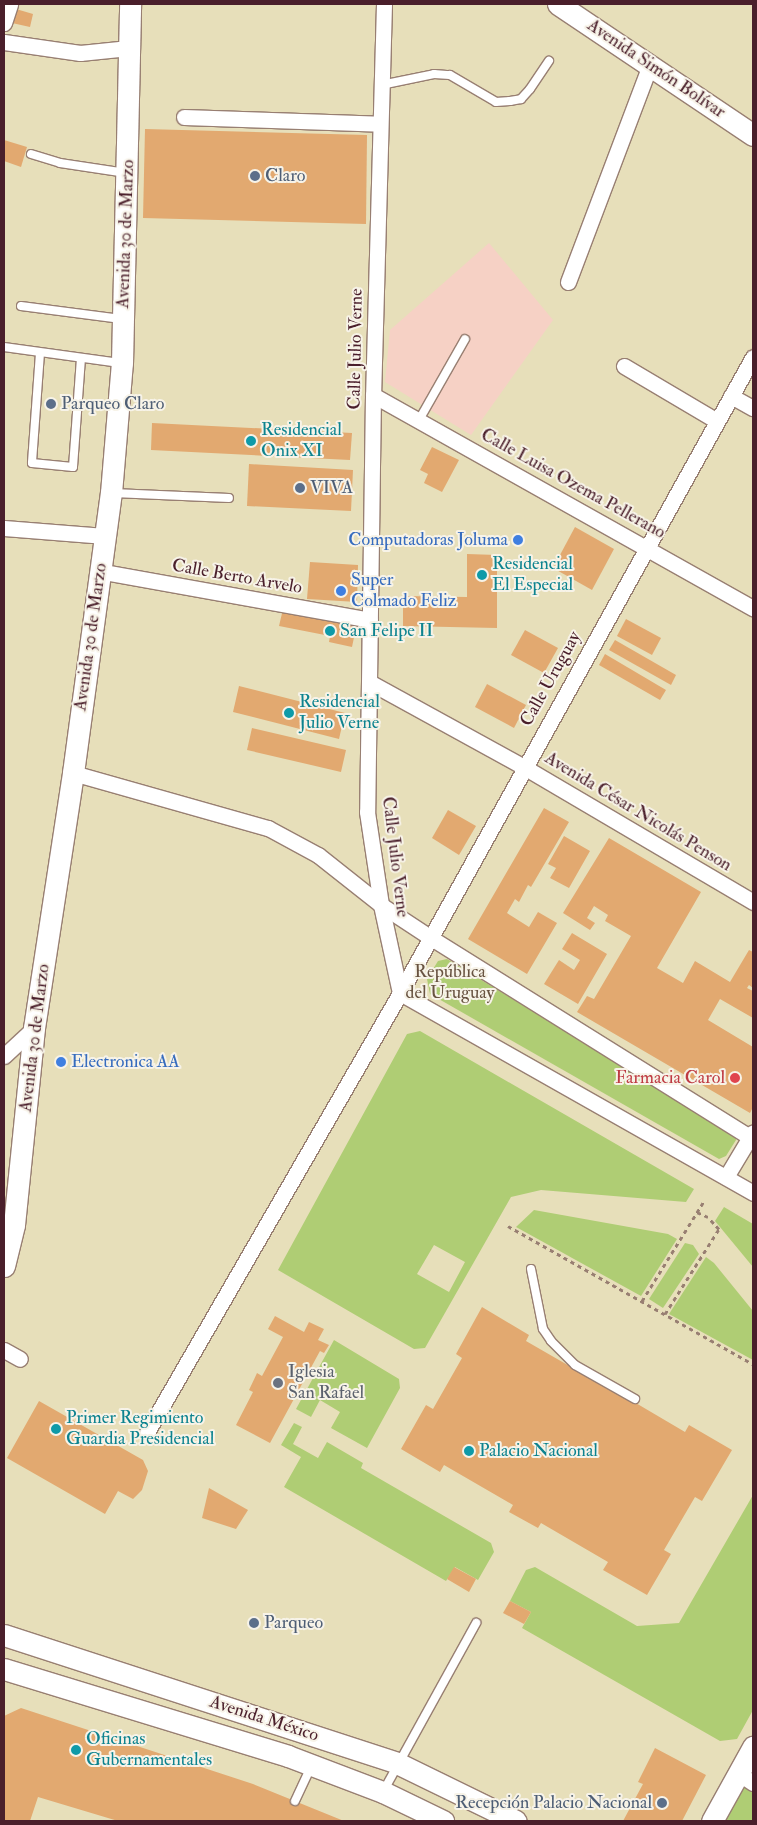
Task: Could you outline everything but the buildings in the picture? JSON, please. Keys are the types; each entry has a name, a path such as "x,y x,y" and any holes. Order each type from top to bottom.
{"main road":[{"name":"Avenida 30 de Marzo","path":"4,1266 14,1225 34,1028 73,773 98,571 105,536 110,493 122,364 128,174 130,4"},
{"name":"Avenida Simón Bolívar","path":"558,4 753,135"},
{"name":"Avenida México","path":"4,1635 397,1763 516,1821"},
{"name":"Avenida México","path":"4,1669 312,1765 383,1792 444,1821"},
{"path":"712,1821 746,1778 753,1747"}],"street":[{"path":"4,23 10,4"},
{"name":"Calle Julio Verne","path":"384,4 373,395 371,683 367,812 380,905 400,993"},
{"path":"4,42 80,53 129,48"},
{"path":"568,282 650,65"},
{"path":"184,118 380,124"},
{"name":"Calle Uruguay","path":"147,1432 400,993 428,936 753,357"},
{"path":"624,366 717,421"},
{"name":"Calle Luisa Ozema Pellerano","path":"373,395 646,546 753,608"},
{"path":"731,396 753,408"},
{"path":"4,528 105,536"},
{"name":"Calle Berto Arvelo","path":"98,571 370,620"},
{"name":"Avenida César Nicolás Penson","path":"371,683 524,767 753,902"},
{"path":"73,773 268,828 318,855 380,905 428,936 752,1135 726,1177"},
{"path":"400,993 753,1193"},
{"path":"4,1056 34,1028"},
{"path":"4,1350 20,1359"}],"lane":[{"path":"382,85 434,74 450,75 496,102 510,101 520,99 530,89 549,61"},
{"path":"32,154 60,164 128,174"},
{"path":"21,306 123,319"},
{"path":"419,420 465,340"},
{"path":"4,348 122,364"},
{"path":"40,353 32,463 73,467 81,359"},
{"path":"110,493 229,498"},
{"path":"531,1268 543,1329 551,1341 575,1365 635,1399"},
{"path":"383,1792 397,1763 476,1623"},
{"path":"295,1801 312,1765"}],"path":[{"path":"642,1301 704,1202"},
{"path":"665,1314 719,1229 708,1217 697,1212"},
{"path":"508,1226 753,1364"}],"shaded area":[{"path":"489,243 553,320 471,435 385,382 390,330"}],"green space":[{"name":"República del Uruguay","path":"447,959 735,1135 736,1140 726,1156 719,1159 430,994 427,979 438,961"},
{"path":"420,1031 694,1189 686,1202 541,1190 511,1197 425,1348 414,1349 278,1270 407,1034","holes":["434,1245 465,1262 449,1292 417,1274"]},
{"path":"724,1207 753,1224 753,1267 715,1221"},
{"path":"534,1210 668,1234 677,1239 641,1296 516,1227"},
{"path":"685,1243 693,1245 699,1254 663,1308 649,1299"},
{"path":"706,1257 714,1263 753,1311 753,1360 669,1314"},
{"path":"334,1340 399,1379 400,1388 367,1448 331,1428 340,1412 320,1400 311,1417 296,1409"},
{"path":"294,1423 302,1427 293,1444 318,1458 327,1442 363,1463 361,1468 491,1543 494,1552 478,1580 455,1567 446,1581 284,1487 301,1457 281,1445"},
{"path":"753,1495 753,1710 737,1739 720,1741 522,1628 531,1612 510,1601 526,1570 535,1567 637,1626 679,1623"},
{"path":"739,1780 753,1789 753,1821 716,1821"}],"place":[{"name":"Claro","path":"255,176"},
{"name":"Parqueo Claro","path":"51,404"},
{"name":"Residencial Onix XI","path":"251,441"},
{"name":"VIVA","path":"300,488"},
{"name":"Computadoras Joluma","path":"518,540"},
{"name":"Residencial El Especial","path":"482,575"},
{"name":"Super Colmado Feliz","path":"341,591"},
{"name":"San Felipe II","path":"330,631"},
{"name":"Residencial Julio Verne","path":"289,713"},
{"name":"Electronica AA","path":"61,1062"},
{"name":"Farmacia Carol","path":"735,1078"},
{"name":"Iglesia San Rafael","path":"278,1383"},
{"name":"Primer Regimiento Guardia Presidencial","path":"56,1429"},
{"name":"Palacio Nacional","path":"469,1451"},
{"name":"Parqueo","path":"254,1623"},
{"name":"Oficinas Gubernamentales","path":"76,1750"},
{"name":"Recepción Palacio Nacional","path":"662,1803"}]}
